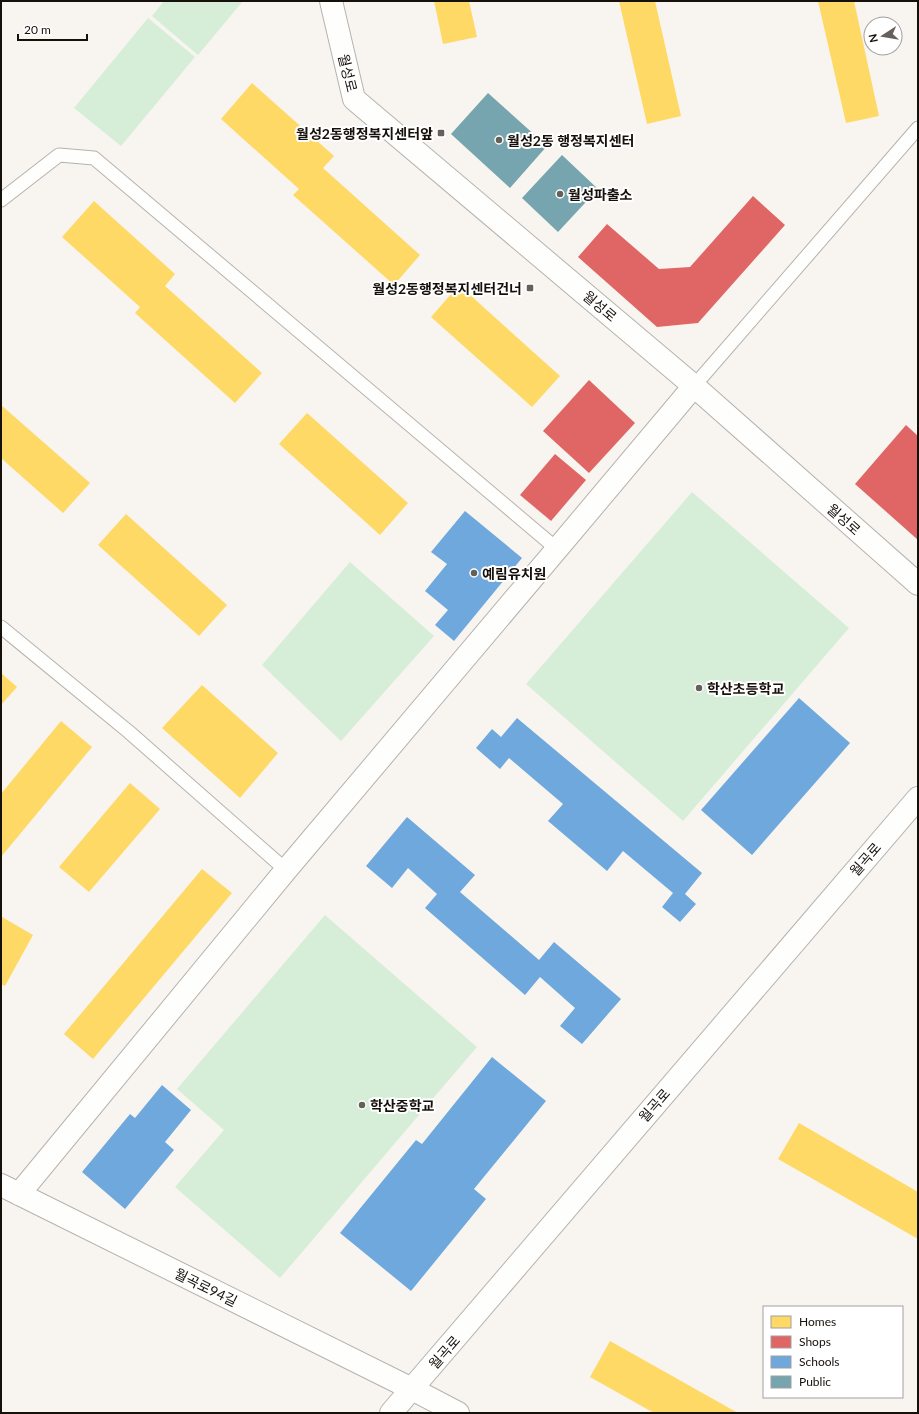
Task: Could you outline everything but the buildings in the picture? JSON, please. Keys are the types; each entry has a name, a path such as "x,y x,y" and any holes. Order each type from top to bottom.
{"street":[{"name":"월성로","path":"330,1 354,99 694,386 918,584"},
{"path":"10,1190 286,870 694,386"},
{"name":"월곡로","path":"391,1413 918,798"},
{"name":"월곡로94길","path":"10,1190 412,1388 458,1413"}],"lane":[{"path":"694,386 918,128"},
{"path":"1,200 59,155 94,158 557,549"},
{"path":"1,627 130,732 286,870"}],"green space":[{"path":"164,1 243,1 198,55 152,16"},
{"path":"148,18 195,57 121,146 74,108"},
{"path":"692,492 849,628 683,821 526,684"},
{"path":"350,562 434,636 341,741 262,665"},
{"path":"325,915 477,1047 280,1278 175,1187 224,1130 177,1089"}],"place":[{"name":"월성2동행정복지센터앞","path":"441,133"},
{"name":"월성2동 행정복지센터","path":"499,140"},
{"name":"월성파출소","path":"560,194"},
{"name":"월성2동행정복지센터건너","path":"530,288"},
{"name":"예림유치원","path":"474,573"},
{"name":"학산초등학교","path":"699,688"},
{"name":"학산중학교","path":"362,1105"}]}
